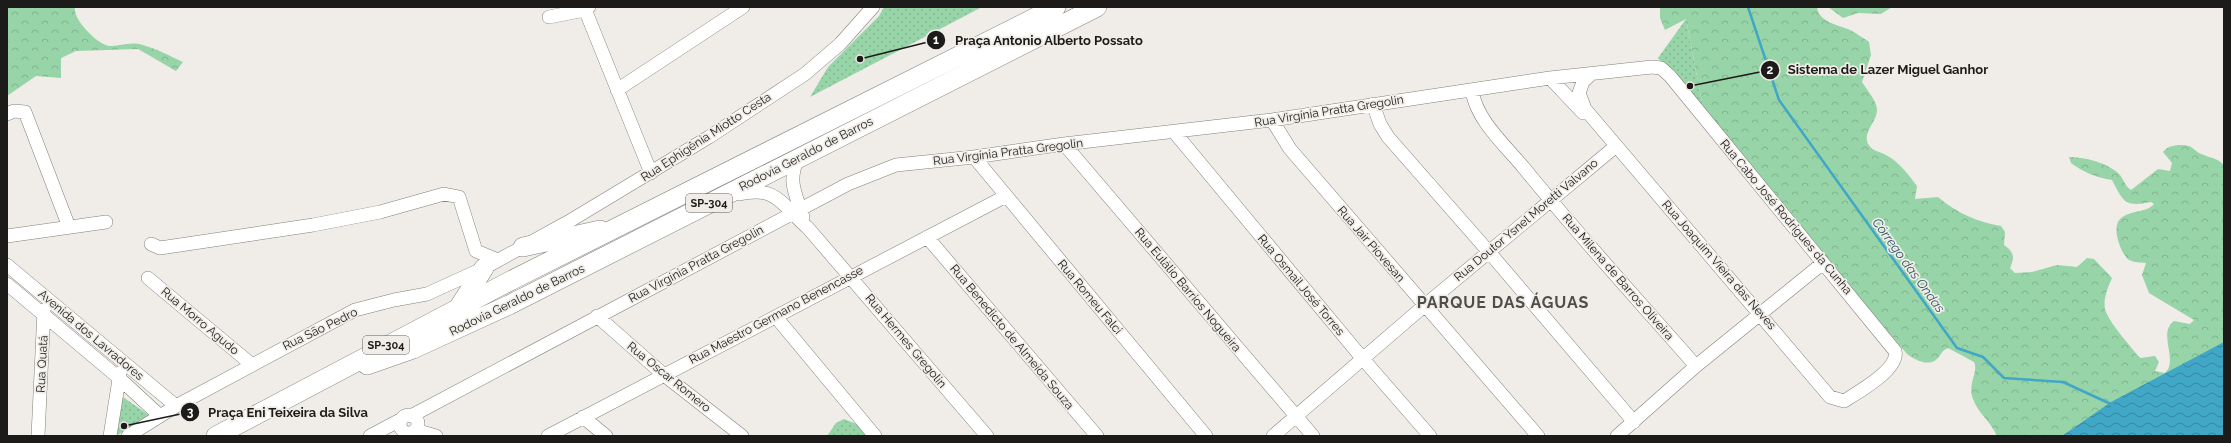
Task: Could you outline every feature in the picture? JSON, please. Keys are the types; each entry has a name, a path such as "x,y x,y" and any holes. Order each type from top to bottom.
{"highway":[{"path":"993,39 1023,14 1036,7"},
{"name":"Rodovia Geraldo de Barros","path":"216,436 314,382 458,308 1056,7"},
{"name":"Rodovia Geraldo de Barros","path":"314,382 396,356 467,326 642,239 718,198 1097,7"},
{"path":"523,247 630,222"},
{"path":"458,308 491,264"}],"street":[{"path":"617,90 744,7"},
{"name":"Rua Ephigênia Miotto Cesta","path":"523,247 651,173 805,74 840,44 873,7"},
{"path":"549,17 586,8 617,90 651,173"},
{"name":"Rua Virgínia Pratta Gregolin","path":"370,436 776,221 848,184 889,168 1064,144 1174,133 1272,120 1373,104 1472,91 1550,78 1652,67 1661,68"},
{"name":"Rua Cabo José Rodrigues da Cunha","path":"1661,68 1670,76 1895,351 1895,358 1887,370 1844,401"},
{"name":"Rua Joaquim Vieira das Neves","path":"1591,74 1583,82 1579,93 1583,106 1596,123 1762,314 1830,397 1844,401"},
{"name":"Rua Joaquim Vieira das Neves","path":"1550,78 1585,115 1596,123"},
{"name":"Rua Milena de Barros Oliveira","path":"1472,91 1478,111 1550,200 1696,366"},
{"path":"1373,104 1380,124 1388,137 1489,252 1634,422"},
{"path":"7,114 14,111 25,112 69,227"},
{"name":"Rua Jair Piovesan","path":"1272,120 1290,150 1538,436"},
{"name":"Rua Osmail José Torres","path":"1174,133 1363,359 1430,436"},
{"name":"Rua Eulálio Barrios Nogueira","path":"1064,144 1313,436"},
{"name":"Rua Doutor Ysnel Moretti Valvano","path":"1273,436 1424,306 1616,146"},
{"name":"Rua Romeu Falci","path":"974,157 1206,436"},
{"name":"Rua Hermes Gregolin","path":"796,211 792,177 798,158"},
{"name":"Rua Hermes Gregolin","path":"718,198 752,191 764,191 776,197 796,211 808,228 851,276 987,436"},
{"path":"151,244 160,248 250,236 380,212 446,194 459,197 476,251 491,264"},
{"name":"Rua Maestro Germano Benencasse","path":"548,436 1006,196"},
{"path":"776,197 776,221"},
{"path":"7,236 106,222"},
{"name":"Rua Benedicto de Almeida Souza","path":"927,237 1097,436"},
{"name":"Rua São Pedro","path":"128,436 159,415 251,364 355,310 394,300 427,294 523,247"},
{"path":"1618,436 1696,366 1823,263"},
{"name":"Avenida dos Lavradores","path":"7,265 176,406"},
{"name":"Rua Morro Agudo","path":"148,278 251,364"},
{"name":"Avenida dos Lavradores","path":"7,284 119,378 159,415"},
{"name":"Rua Quatá","path":"38,436 45,317 41,293"},
{"name":"Rua Oscar Romero","path":"597,316 664,374 742,436"},
{"path":"776,317 875,436"},
{"path":"110,436 122,361"},
{"path":"406,417 400,424 403,431 411,432 415,430 436,436"},
{"path":"583,417 606,436"}],"green space":[{"path":"7,7 75,7 75,12 78,18 87,31 104,45 113,46 139,44 183,62 176,71 138,49 76,51 61,58 61,78 36,76 7,96"},
{"path":"884,7 982,7 810,97 828,67 879,16"},
{"path":"1660,7 1817,7 1818,12 1825,20 1850,30 1869,42 1871,55 1862,82 1873,99 1877,113 1868,131 1868,144 1874,150 1891,158 1907,173 1917,186 1915,199 1938,197 1952,208 1968,216 2001,226 2005,232 2004,245 2012,252 2013,255 2013,261 2010,268 2015,273 2032,272 2057,265 2077,267 2087,258 2094,259 2112,278 2105,297 2105,309 2107,315 2138,356 2141,358 2155,356 2159,362 2155,371 2165,373 2169,368 2170,354 2167,332 2169,326 2174,321 2190,324 2194,320 2149,293 2142,275 2146,263 2135,262 2128,259 2123,253 2117,238 2117,227 2120,219 2128,214 2147,209 2154,204 2151,202 2136,204 2126,202 2112,180 2090,174 2080,169 2071,163 2069,157 2082,158 2110,167 2120,175 2131,190 2158,169 2170,171 2172,163 2163,152 2171,146 2189,146 2202,155 2218,160 2224,165 2224,374 2101,436 1997,436 1978,409 1973,399 1971,388 1975,370 1974,362 1948,348 1943,351 1937,359 1926,363 1907,354 1704,113 1686,19 1665,30 1660,18"},
{"path":"1828,7 1892,7 1881,14 1858,13 1843,18"},
{"path":"1686,19 1704,113 1658,58"},
{"path":"123,397 150,416 116,436"},
{"path":"844,419 859,425 868,436 827,436 836,423"}],"water":[{"path":"2224,342 2224,436 2062,436 2111,402"}],"waterway":[{"name":"Córrego das Ondas","path":"1748,7 1779,100 1957,348 1983,357 2004,378 2063,382 2113,405"}],"place":[{"name":"Praça Antonio Alberto Possato","path":"860,59"},
{"name":"Sistema de Lazer Miguel Ganhor","path":"1690,86"},
{"name":"Praça Eni Teixeira da Silva","path":"124,426"}],"district":[{"name":"PARQUE DAS ÁGUAS","path":"1503,302"}]}
